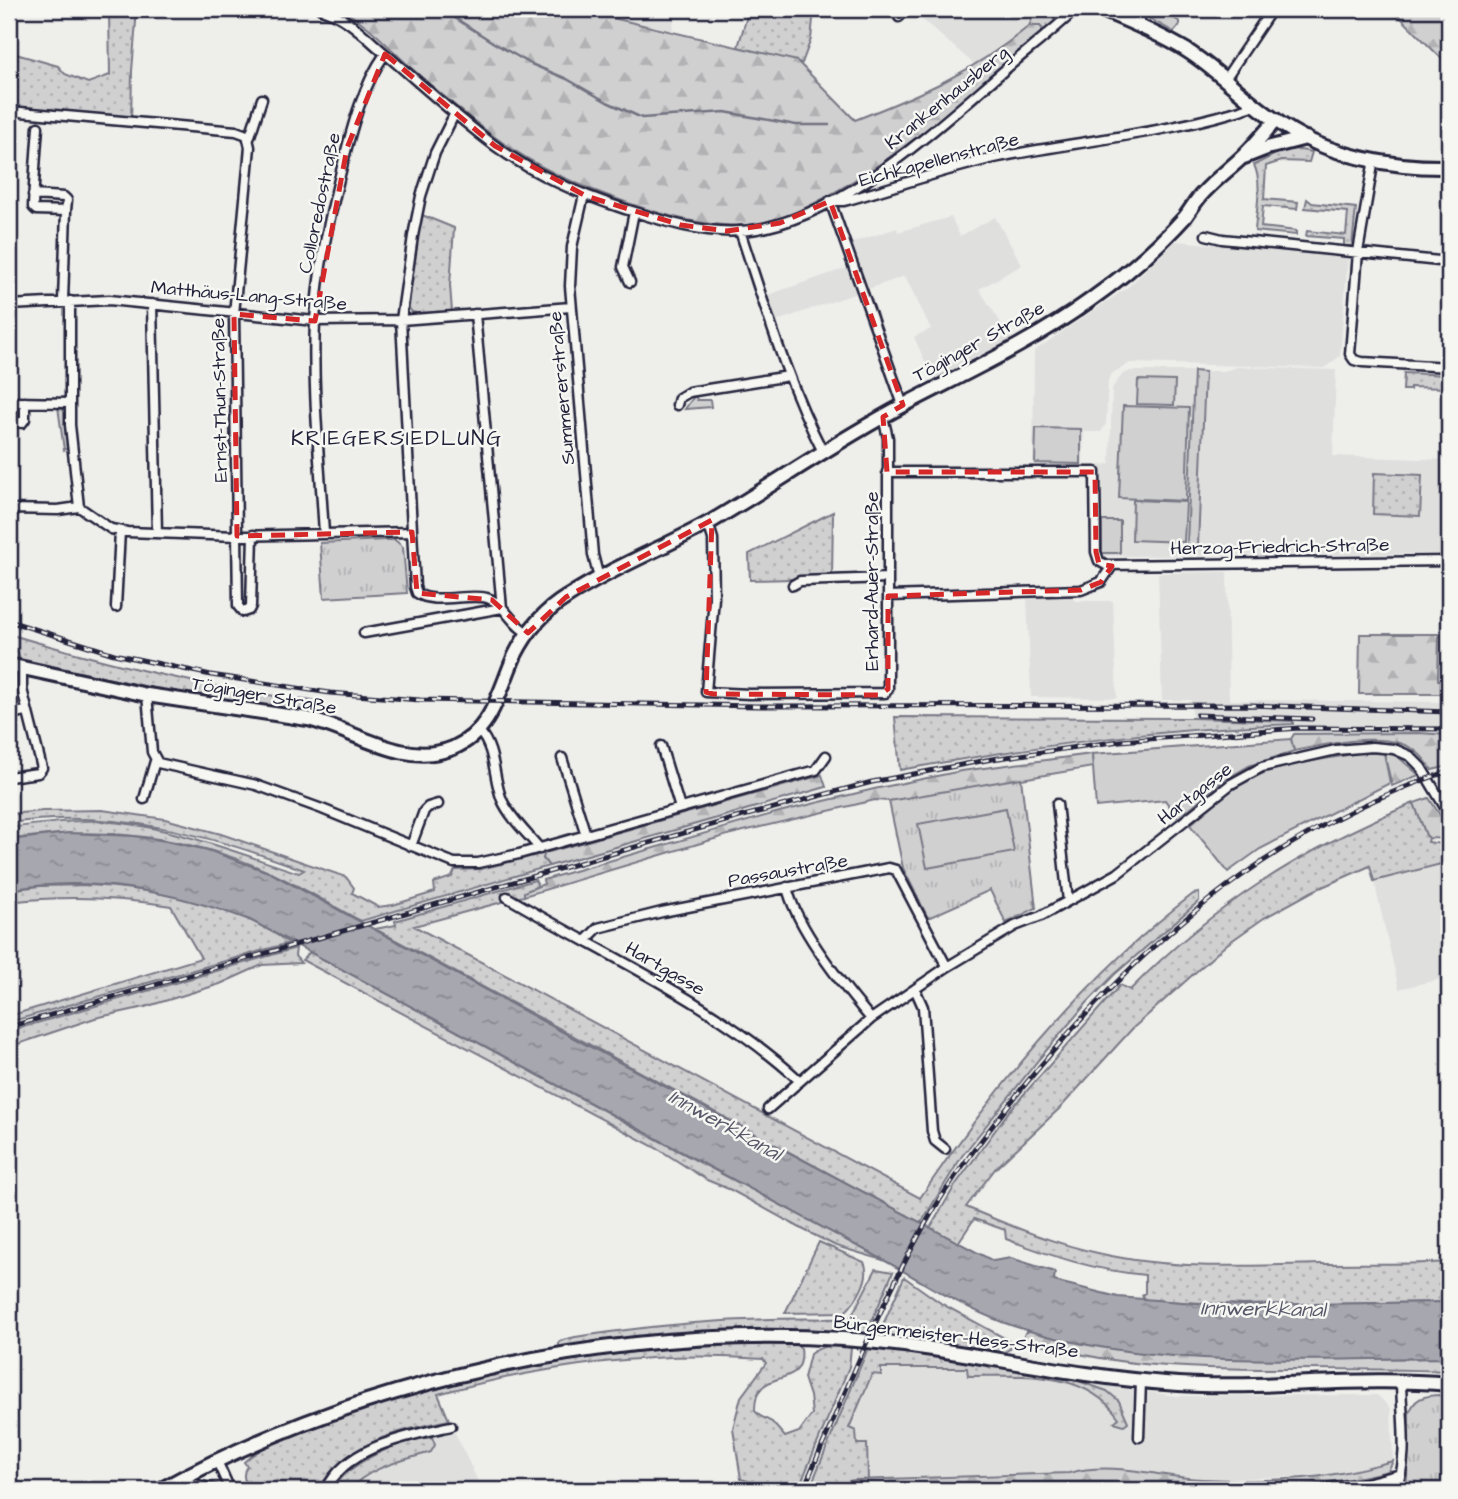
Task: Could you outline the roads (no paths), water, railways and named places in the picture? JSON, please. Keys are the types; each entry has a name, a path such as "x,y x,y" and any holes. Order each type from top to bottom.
{"street":[{"name":"Eichkapellenstraße","path":"321,9 353,24 495,146 534,171 584,195 698,229 740,231 780,223 830,201 844,201 897,187 951,169 996,158 1195,123 1256,105"},
{"path":"900,17 906,9"},
{"name":"Krankenhausberg","path":"830,201 918,145 1076,9"},
{"path":"1099,9 1143,26 1188,51 1280,123 1306,138 1342,152 1408,166 1449,167"},
{"path":"1131,9 1143,26"},
{"path":"1224,79 1272,9"},
{"name":"Colloredostraße","path":"324,534 315,321 325,245 347,148 371,80 385,54"},
{"name":"Ernst-Thun-Straße","path":"253,535 251,606 246,612 239,610 238,606 234,314 243,237 248,137 262,99"},
{"path":"9,111 211,129 248,137"},
{"path":"455,113 435,153 421,197 412,236 401,320 417,593 427,598 483,597 492,600 516,625 528,633"},
{"path":"1267,148 1280,123"},
{"name":"Töginger Straße","path":"15,666 147,695 308,719 334,726 384,747 410,753 442,751 455,747 479,731 490,715 528,633 555,606 599,578 708,523 903,405 1027,342 1090,300 1164,238 1203,193 1280,123"},
{"path":"38,127 34,209 66,211"},
{"name":"Töginger Straße","path":"1241,158 1306,138"},
{"path":"1374,159 1358,252 1349,347 1352,357 1362,362 1449,367"},
{"path":"33,195 64,197 67,200 66,301 70,403 79,508"},
{"name":"Summererstraße","path":"584,195 572,247 571,307 593,555 599,578"},
{"path":"830,201 903,405"},
{"path":"629,282 623,267 634,212"},
{"path":"740,231 789,376 823,452"},
{"path":"1206,235 1222,239 1449,262"},
{"name":"Matthäus-Lang-Straße","path":"9,305 109,300 315,321 401,320 571,307"},
{"path":"152,304 157,533"},
{"path":"475,314 502,608"},
{"path":"677,405 679,398 689,392 789,376"},
{"path":"24,402 70,403"},
{"name":"Erhard-Auer-Straße","path":"708,523 713,539 714,598 706,692 885,693 888,689 888,438 883,417"},
{"path":"887,472 1094,472 1096,552 1102,564 1112,566 1101,582 1081,590 888,596"},
{"path":"9,509 79,508 97,521 120,531 237,536 412,532"},
{"path":"116,607 120,531"},
{"name":"Herzog-Friedrich-Straße","path":"1112,566 1449,561"},
{"path":"793,585 800,581 887,578"},
{"path":"364,633 502,608"},
{"path":"9,777 35,774 42,768 15,666"},
{"path":"144,799 155,761 147,716 147,695"},
{"path":"9,714 26,711"},
{"path":"479,731 490,749 504,804 540,849"},
{"path":"661,746 680,808"},
{"name":"Hartgasse","path":"768,1109 871,1019 947,967 1015,926 1041,916 1117,874 1241,777 1262,767 1292,758 1358,747 1394,749 1410,756 1421,767 1449,814"},
{"path":"155,761 256,785 454,863 466,864 540,849 816,770 826,757"},
{"path":"562,758 586,835"},
{"path":"411,846 424,811 438,804"},
{"path":"1058,804 1068,901"},
{"name":"Passaustraße","path":"585,941 598,928 711,901 889,869 896,870 947,967"},
{"path":"787,887 811,937 838,978 871,1019"},
{"name":"Hartgasse","path":"507,897 688,999 740,1032 800,1081"},
{"path":"915,989 923,1007 932,1131 935,1141 945,1149"},
{"name":"Bürgermeister-Hess-Straße","path":"165,1488 280,1433 331,1414 436,1382 587,1351 700,1340 776,1338 879,1343 1141,1381 1247,1386 1401,1381 1449,1384"},
{"path":"1139,1437 1141,1381"},
{"path":"1395,1490 1401,1474 1401,1381"},
{"path":"326,1490 342,1467 356,1457 410,1436 451,1426"},
{"path":"217,1461 230,1490"},
{"path":"1317,1490 1366,1483 1401,1474"},
{"path":"165,1488 194,1484 216,1490"},
{"path":"1048,1490 1187,1490"}],"water":[{"name":"Innwerkkanal","path":"68,833 134,836 166,841 208,850 271,873 993,1261 1011,1258 1055,1272 1054,1281 1118,1297 1242,1305 1449,1302 1449,1358 1280,1360 1166,1355 1109,1349 1055,1338 1002,1322 947,1296 250,920 191,901 131,888 70,884 9,890 9,840"}],"waterway":[{"path":"441,9 531,64 567,79 642,118 725,112 796,125 829,125"}],"railway":[{"path":"9,621 114,654 211,675 330,693 420,700 760,706 1250,705 1449,712"},
{"path":"1197,715 1312,719"},
{"path":"9,1027 736,818 872,782 992,759 1120,741 1299,728 1449,729"},
{"path":"803,1490 875,1323 924,1226 981,1141 1064,1038 1159,941 1210,899 1264,860 1322,826 1383,796 1449,771"}],"district":[{"name":"KRIEGERSIEDLUNG","path":"397,438"}]}
